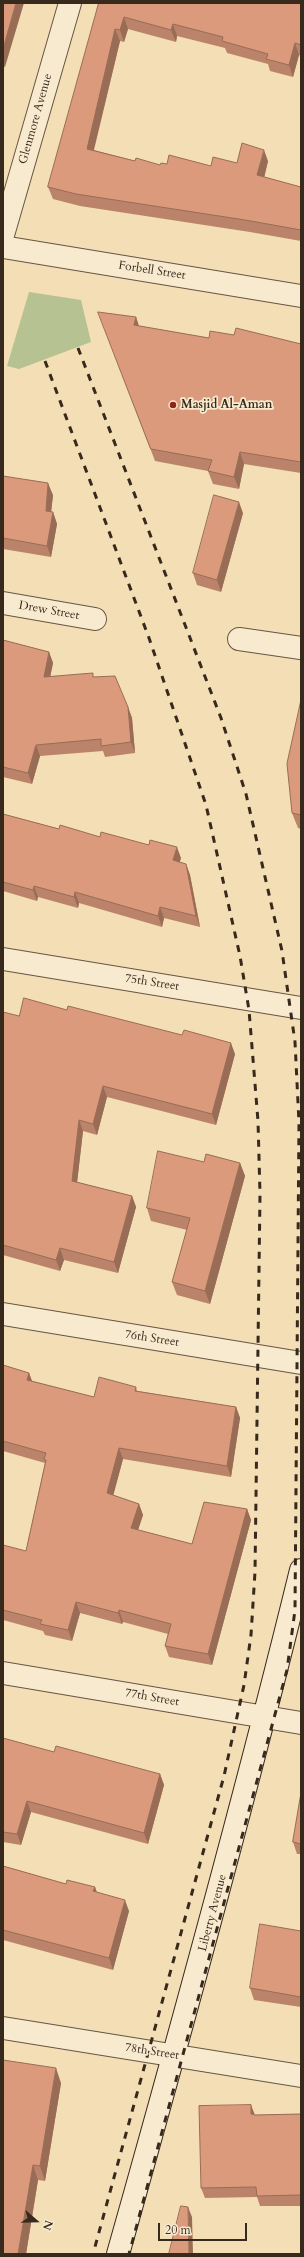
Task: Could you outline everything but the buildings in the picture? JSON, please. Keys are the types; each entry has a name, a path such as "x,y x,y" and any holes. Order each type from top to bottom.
{"street":[{"name":"Glenmore Avenue","path":"3,235 70,3"},
{"name":"Forbell Street","path":"3,247 301,296"},
{"name":"Drew Street","path":"3,603 95,619"},
{"path":"239,639 301,648"},
{"name":"75th Street","path":"3,959 301,1008"},
{"name":"76th Street","path":"3,1314 301,1364"},
{"name":"Liberty Avenue","path":"118,2254 174,2055 265,1718 301,1570"},
{"name":"77th Street","path":"3,1673 301,1723"},
{"name":"78th Street","path":"3,2028 301,2076"}],"green space":[{"path":"29,292 81,300 91,342 19,369 7,366"}],"railway":[{"path":"78,348 221,718 246,794 282,951 295,1042 299,1123 295,1610 287,1670 129,2254"},
{"path":"45,361 149,638 206,805 240,956 249,1010 258,1121 260,1194 255,1572 251,1635 244,1685 224,1776 93,2254"}],"place":[{"name":"Masjid Al-Aman","path":"173,405"}]}
